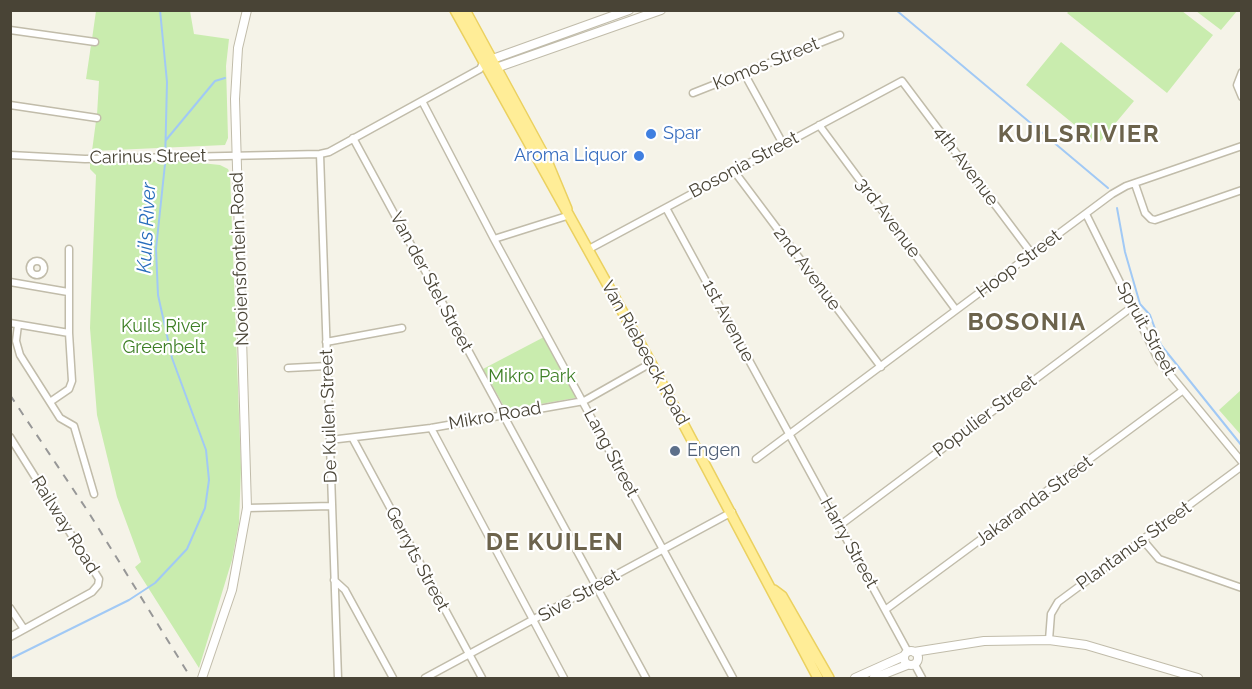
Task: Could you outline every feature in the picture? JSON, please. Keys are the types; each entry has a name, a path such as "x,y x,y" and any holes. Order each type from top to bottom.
{"main road":[{"name":"Van Riebeeck Road","path":"454,10 547,161 566,200 569,213 732,512 819,678"},
{"name":"Van Riebeeck Road","path":"465,10 488,66"},
{"name":"Van Riebeeck Road","path":"774,591 782,596 829,678"}],"street":[{"name":"Nooiensfontein Road","path":"202,678 238,567 247,508 246,405 236,155 236,64 247,10"},
{"name":"Carinus Street","path":"10,155 85,159 320,154 488,66 629,10"},
{"name":"Carinus Street","path":"488,66 661,10"},
{"path":"10,30 94,42"},
{"name":"Komos Street","path":"693,93 840,35"},
{"path":"1242,72 1237,85 1242,97"},
{"path":"744,73 783,144"},
{"name":"Bosonia Street","path":"589,249 899,81"},
{"name":"4th Avenue","path":"899,81 905,82 1032,254"},
{"name":"Lang Street","path":"422,101 494,239 733,678"},
{"path":"10,105 97,118"},
{"name":"3rd Avenue","path":"819,125 956,310"},
{"name":"Van der Stel Street","path":"353,138 646,678"},
{"name":"Hoop Street","path":"756,459 1112,194 1135,183 1242,146"},
{"name":"De Kuilen Street","path":"320,154 338,678"},
{"name":"2nd Avenue","path":"734,171 881,367"},
{"path":"1135,183 1145,213 1151,219 1242,190"},
{"name":"1st Avenue","path":"666,208 790,435"},
{"path":"494,239 569,213"},
{"name":"Spruit Street","path":"1086,214 1160,362 1242,464"},
{"path":"51,402 72,385 68,292 69,249"},
{"path":"33,286 36,275"},
{"path":"10,282 68,292"},
{"name":"Populier Street","path":"839,526 1132,307"},
{"path":"10,323 69,333"},
{"path":"18,325 16,341 20,355 62,421 74,426 94,494"},
{"path":"326,342 402,328"},
{"name":"Mikro Road","path":"330,440 431,428 584,401 651,363"},
{"path":"288,368 327,366"},
{"name":"Jakaranda Street","path":"885,610 1182,391"},
{"path":"431,428 564,678"},
{"name":"Harry Street","path":"790,435 922,678"},
{"name":"Railway Road","path":"10,437 98,575 99,582 92,592 24,629"},
{"name":"Gerryts Street","path":"353,439 482,678"},
{"name":"Plantanus Street","path":"1050,640 1051,614 1058,602 1242,464"},
{"path":"247,508 332,506"},
{"name":"Sive Street","path":"425,678 732,512"},
{"path":"1142,539 1159,560 1242,588"},
{"path":"334,580 345,590 393,678"},
{"path":"10,608 24,629 10,637"},
{"path":"855,678 951,646 984,641 1050,640 1086,645 1198,678"},
{"path":"874,678 911,658"}],"green space":[{"path":"1070,10 1182,11 1213,35 1167,93 1067,13"},
{"path":"96,11 190,11 194,34 229,39 226,66 228,138 225,145 92,151 96,121 99,122 100,115 97,115 99,81 86,79 91,45 95,46 96,39 92,39"},
{"path":"1196,11 1237,11 1221,30"},
{"path":"1061,42 1134,101 1098,144 1026,85"},
{"name":"Kuils River Greenbelt","path":"182,161 220,165 228,169 230,174 241,468 239,523 232,560 199,668 135,567 141,562 117,497 97,415 90,328 96,175 90,169 90,163"},
{"name":"Mikro Park","path":"544,337 575,394 575,398 506,410 483,369"},
{"path":"1241,390 1241,435 1219,410"}],"waterway":[{"name":"Kuils River","path":"10,659 129,600 155,583 187,549 205,508 209,480 206,450 172,358 158,295 156,249 165,164 167,82 160,10"},
{"path":"896,10 1108,188"},
{"path":"166,140 215,81 225,78"},
{"path":"1117,208 1125,252 1140,304 1150,315 1161,345 1242,446"}],"railway":[{"path":"10,395 89,513 191,678"}],"place":[{"name":"Spar","path":"651,134"},
{"name":"Aroma Liquor","path":"639,156"},
{"name":"Engen","path":"675,451"}],"district":[{"name":"KUILSRIVIER","path":"1079,135"},
{"name":"BOSONIA","path":"1027,323"},
{"name":"DE KUILEN","path":"555,543"}]}
